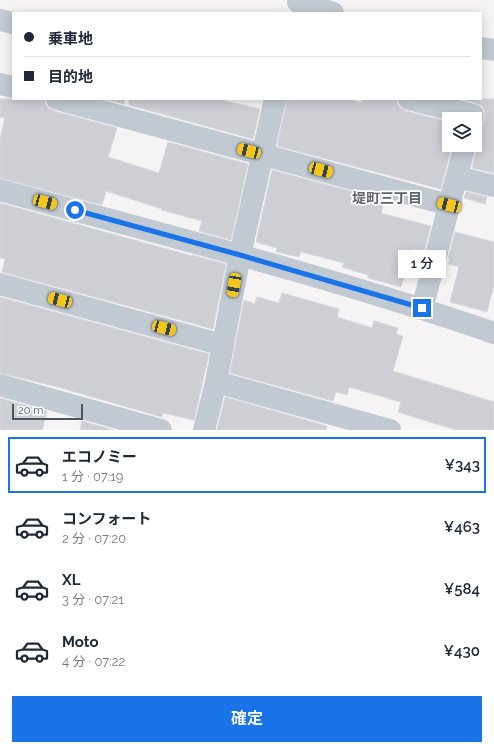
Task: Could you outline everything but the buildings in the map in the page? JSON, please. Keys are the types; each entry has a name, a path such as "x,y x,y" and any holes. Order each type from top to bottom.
{"street":[{"path":"297,5 328,12"},
{"path":"0,20 12,23"},
{"path":"482,48 494,50"},
{"path":"0,84 12,87"},
{"path":"60,100 449,205"},
{"path":"204,430 216,382 240,255 275,100"},
{"path":"413,100 461,112"},
{"path":"422,308 463,152"},
{"path":"457,176 494,186"},
{"path":"0,190 240,255 422,308 494,333"},
{"path":"0,284 223,345"},
{"path":"216,382 390,430"},
{"path":"0,385 161,430"}],"district":[{"name":"堤町三丁目","path":"387,198"}],"route":[{"path":"75,210 240,255 422,308"}]}
